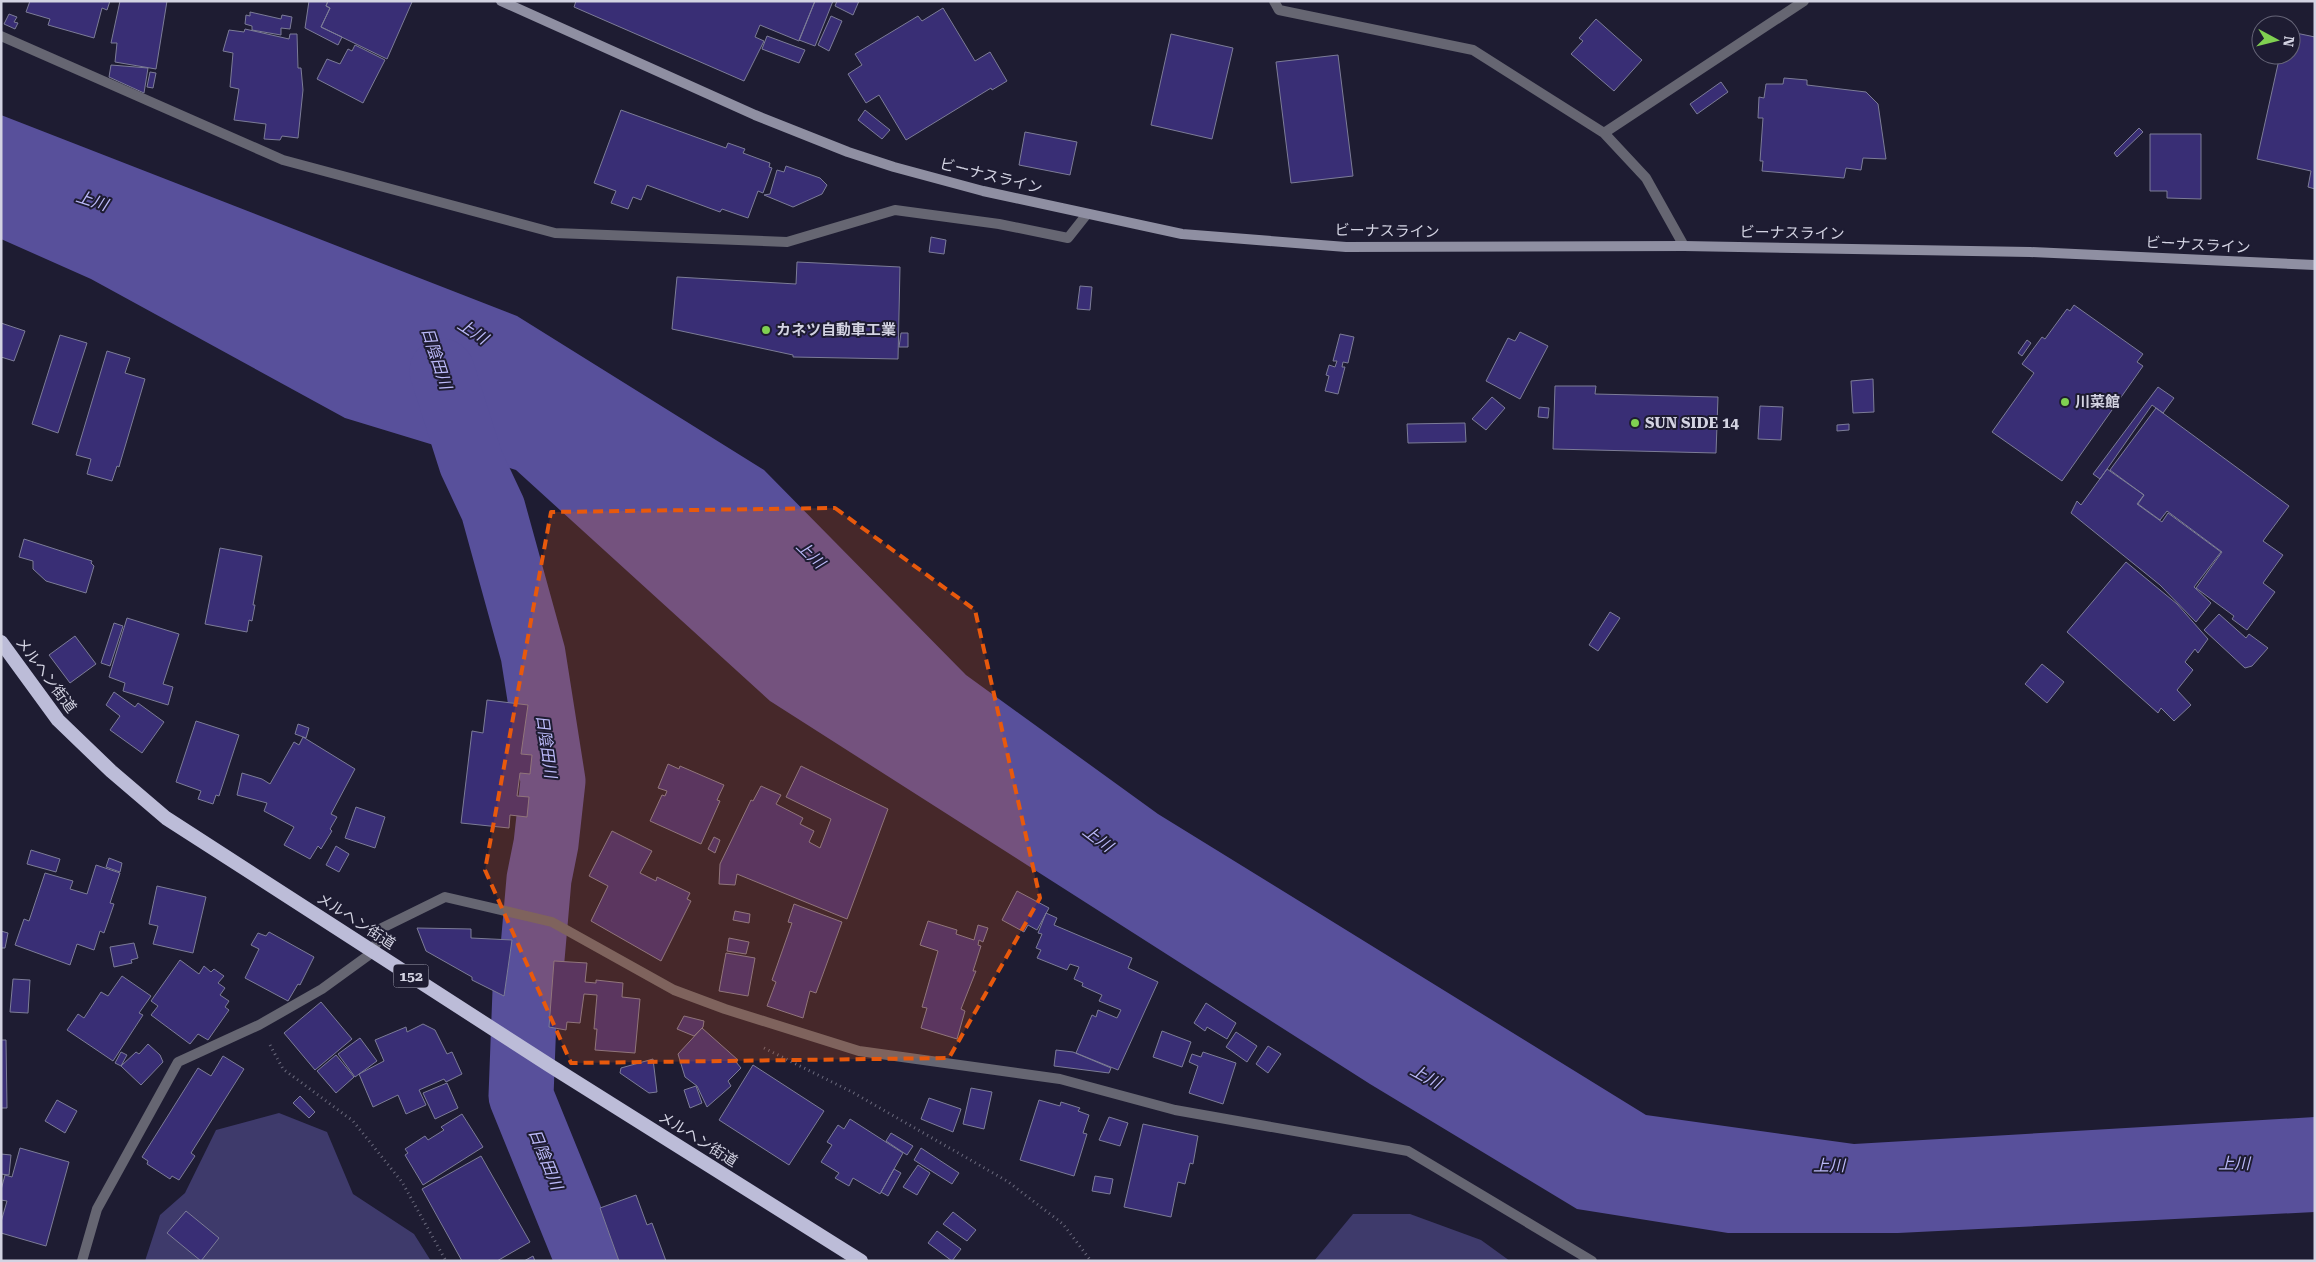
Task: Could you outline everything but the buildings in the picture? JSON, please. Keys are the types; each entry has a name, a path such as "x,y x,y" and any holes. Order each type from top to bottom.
{"highway":[{"name":"メルヘン街道","path":"1,642 58,720 166,818 373,952 861,1261"}],"main road":[{"name":"ビーナスライン","path":"501,1 754,115 848,152 894,167 983,191 1182,234 1346,247 1684,246 2030,252 2315,265"}],"street":[{"path":"1274,1 1279,10 1473,50 1604,133 1646,178 1684,246"},
{"path":"1604,133 1804,1"},
{"path":"1,36 283,160 555,233 787,242 895,210 999,224 1068,238 1087,214"},
{"path":"82,1261 97,1209 178,1062 259,1025 322,989 373,952 382,928 445,897 552,922 674,990 725,1009 859,1051 1060,1079 1175,1110 1408,1151 1592,1261"}],"path":[{"path":"259,1025 283,1069 353,1121 402,1182 446,1261"},
{"path":"755,1044 852,1092 1007,1182 1063,1224 1091,1261"}],"highlighted area":[{"path":"835,508 975,610 1040,898 949,1058 571,1063 485,870 551,512"}],"shaded area":[{"path":"279,1113 327,1132 353,1194 414,1234 431,1261 145,1261 160,1215 185,1193 216,1130"},
{"path":"1353,1214 1410,1214 1481,1240 1510,1261 1314,1261"}],"water":[{"name":"上川","path":"1,115 517,316 764,470 966,675 1158,814 1646,1115 1854,1144 2315,1117 2315,1212 1898,1233 1728,1233 1577,1209 1370,1084 770,701 516,470 345,418 91,279 1,239"}],"waterway":[{"name":"日陰田川","path":"442,371 471,462 493,509 533,654 553,781 546,844 539,879 532,959 525,991 521,1096 588,1261"}],"place":[{"name":"カネツ自動車工業","path":"766,330"},
{"name":"川菜館","path":"2065,402"},
{"name":"SUN SIDE 14","path":"1635,423"}]}
